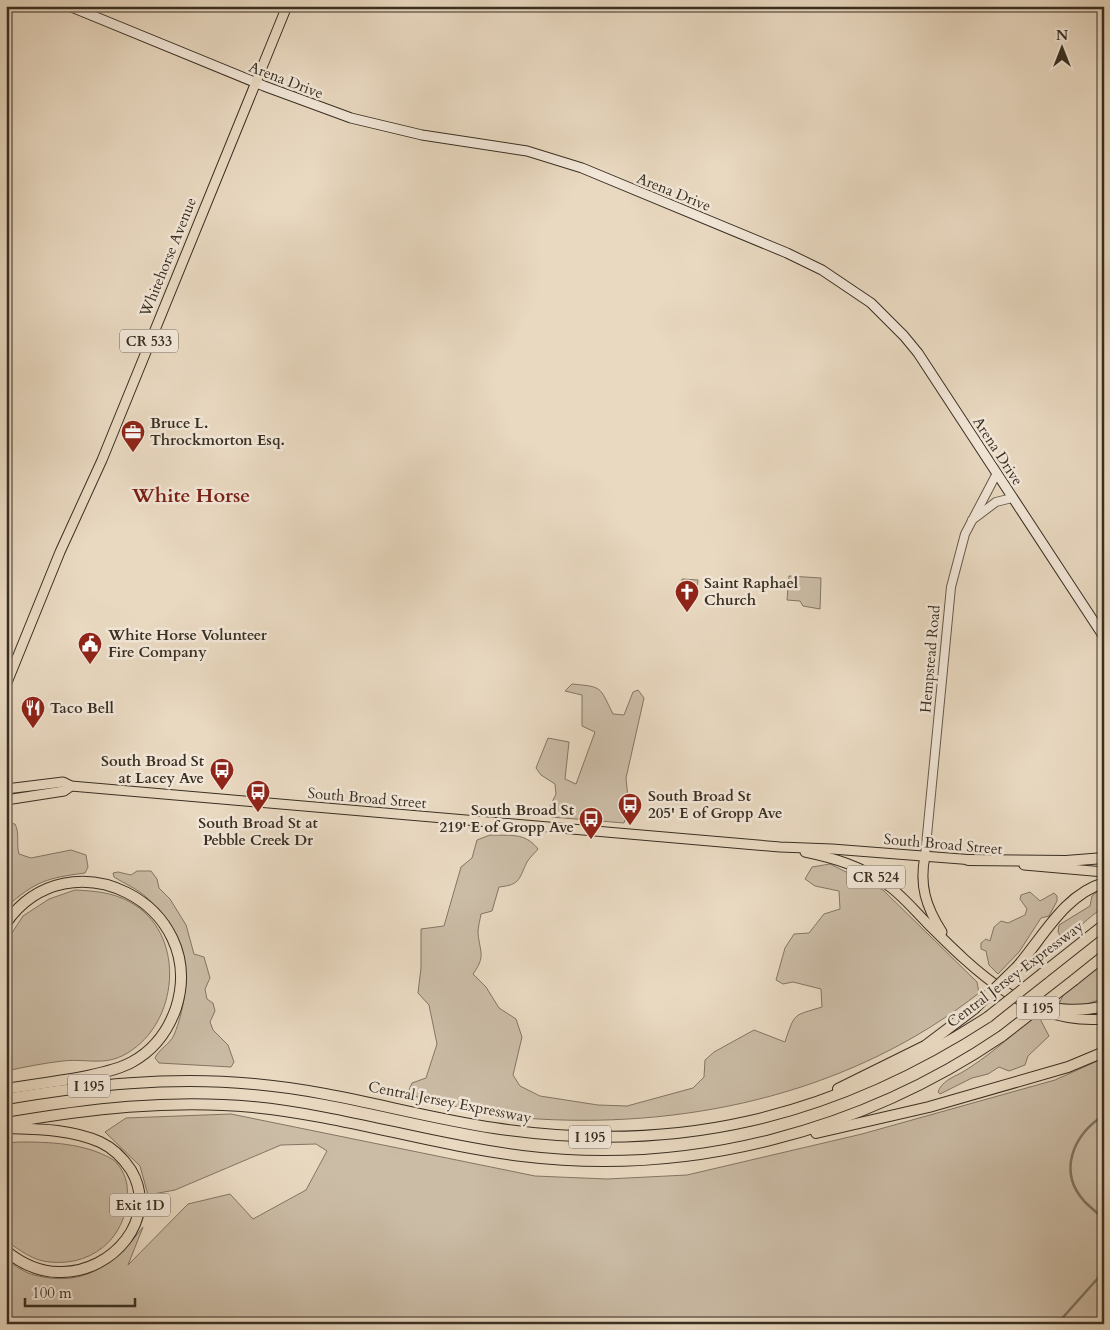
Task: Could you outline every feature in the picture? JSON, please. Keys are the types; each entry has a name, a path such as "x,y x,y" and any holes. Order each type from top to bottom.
{"highway":[{"path":"968,860 1104,858"},
{"path":"6,923 28,900 54,887 88,882 114,886 137,897 157,915 174,943 180,975 178,1002 168,1028 143,1056 126,1065 109,1070 6,1089"},
{"path":"762,1119 830,1092 925,1046 974,1009 1018,966 1067,905 1088,889 1104,883"},
{"name":"Central Jersey Expressway","path":"6,1099 117,1083 213,1081 295,1088 491,1128 560,1136 621,1137 665,1135 762,1119 824,1101 880,1078 943,1046 988,1017 1104,925"},
{"name":"I 195","path":"6,1123 106,1108 212,1104 292,1112 522,1156 594,1161 666,1158 732,1150 823,1126 886,1100 952,1068 1002,1036 1104,956"},
{"path":"1025,1004 1054,1010 1073,1010 1104,1006"},
{"path":"788,1136 824,1132 929,1107 1068,1067 1104,1052"},
{"name":"Exit 1D","path":"6,1128 72,1134 110,1147 127,1164 133,1174 137,1184 140,1205 136,1222 124,1243 106,1259 86,1269 62,1272 43,1270 25,1264 6,1251"}],"main road":[{"name":"Arena Drive","path":"69,6 317,107 385,127 422,135 505,147 555,159 786,253 822,270 871,303 904,336 997,473 1104,637"},
{"name":"Whitehorse Avenue","path":"6,685 60,552 102,460 287,6"},
{"name":"South Broad Street","path":"6,789 63,782 71,786 780,847 925,856 1104,872"},
{"name":"South Broad Street","path":"6,800 64,790 71,786"},
{"name":"South Broad Street","path":"780,847 845,862 875,876 900,895 976,970 1025,1004 1064,1018 1104,1019"},
{"path":"925,856 922,874 925,901 950,945"}],"street":[{"name":"Hempstead Road","path":"925,856 947,609 955,568 971,522 997,473"},
{"path":"971,522 996,502 1012,498"}],"shaded area":[{"path":"789,576 821,578 820,609 803,606 800,601 787,600"},
{"path":"682,579 698,580 696,597 681,598"},
{"path":"572,684 595,687 602,693 613,714 624,715 633,692 638,690 644,698 626,778 629,809 624,823 551,817 548,811 556,794 555,784 541,775 536,768 548,738 569,742 565,779 576,784 595,732 582,726 582,695 565,691"},
{"path":"7,823 15,824 18,835 19,854 31,858 71,850 86,855 88,867 85,873 43,882 26,891 6,907"},
{"path":"490,835 522,837 538,849 527,862 518,880 512,884 499,887 492,911 481,914 478,933 481,958 473,974 486,987 499,1008 516,1019 522,1037 513,1075 520,1086 540,1096 598,1105 627,1106 693,1088 704,1077 705,1060 714,1052 754,1030 785,1042 793,1020 796,1017 822,1007 821,989 793,982 783,984 776,980 785,948 794,934 809,933 824,914 840,909 839,891 815,886 805,879 812,867 830,864 883,890 977,982 979,993 931,1027 879,1055 826,1078 770,1096 714,1109 656,1117 597,1120 538,1119 495,1114 423,1100 408,1092 412,1083 426,1078 437,1044 429,1005 418,993 421,968 421,929 444,926 461,867 472,858 477,840"},
{"path":"137,871 151,871 157,879 159,888 170,899 186,925 194,954 204,957 210,978 205,989 207,999 213,1003 215,1011 210,1022 213,1030 228,1045 234,1062 231,1067 159,1063 155,1058 174,1035 180,1016 184,998 184,961 172,928 161,912 140,892 114,877 113,873 118,872 131,875"},
{"path":"1101,889 1104,889 1104,908 1072,932 1061,937 1058,932 1059,925 1090,906 1092,896"},
{"path":"75,890 110,894 130,902 148,916 160,933 167,953 170,975 167,997 160,1017 148,1035 123,1056 106,1061 72,1060 6,1071 6,942 23,916 49,899"},
{"path":"1030,892 1040,901 1054,893 1057,896 1057,901 1049,916 1041,918 1019,952 998,974 989,965 986,951 981,949 981,943 986,939 990,941 994,927 1001,921 1008,923 1025,915 1027,909 1020,899 1021,895"},
{"path":"1104,962 1104,998 1084,1005 1059,1004 1064,993"},
{"path":"1034,1016 1039,1017 1049,1036 1028,1056 1025,1065 1009,1071 999,1067 988,1074 972,1078 940,1094 938,1092 944,1083 990,1053"},
{"path":"1104,1058 1103,1324 6,1324 6,1261 34,1275 52,1278 83,1276 109,1262 132,1241 143,1227 128,1265 188,1204 230,1194 253,1219 306,1190 327,1151 316,1144 281,1145 175,1190 148,1195 140,1166 105,1132 126,1118 231,1114 535,1176 607,1179 687,1175 862,1134 1055,1080"},
{"path":"6,1143 67,1144 90,1150 115,1161 124,1175 127,1185 127,1202 124,1217 108,1243 83,1259 67,1262 50,1262 32,1257 6,1241"}],"waterway":[{"path":"1104,1115 1093,1123 1077,1143 1072,1155 1071,1167 1072,1179 1077,1190 1085,1202 1104,1221"},
{"path":"1104,1233 1104,1256"},
{"path":"1057,1324 1099,1277 1104,1267"}],"place":[{"name":"Bruce L. Throckmorton Esq.","path":"133,453"},
{"name":"Saint Raphael Church","path":"687,613"},
{"name":"White Horse Volunteer Fire Company","path":"90,665"},
{"name":"Taco Bell","path":"33,729"},
{"name":"South Broad St at Lacey Ave","path":"222,791"},
{"name":"South Broad St at Pebble Creek Dr","path":"258,813"},
{"name":"South Broad St 205' E of Gropp Ave","path":"630,826"},
{"name":"South Broad St 219' E of Gropp Ave","path":"591,840"}],"district":[{"name":"White Horse","path":"191,495"}]}
